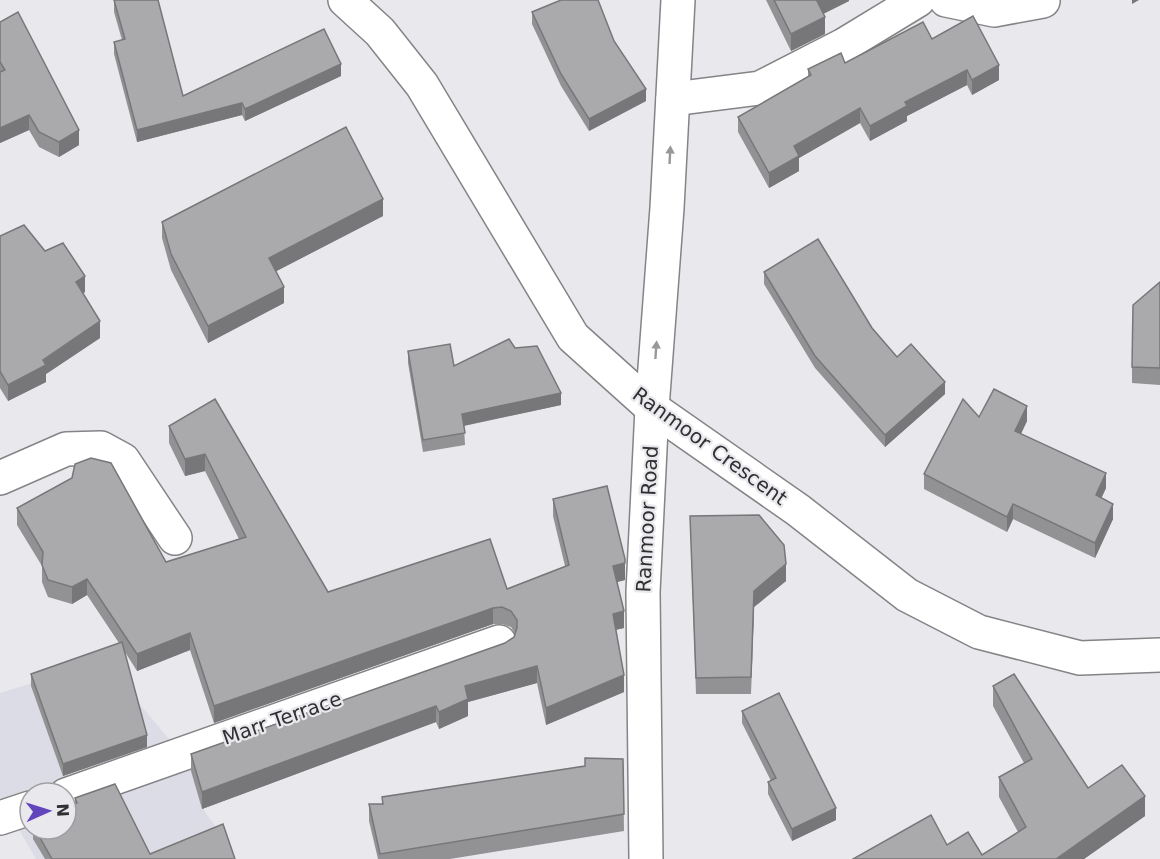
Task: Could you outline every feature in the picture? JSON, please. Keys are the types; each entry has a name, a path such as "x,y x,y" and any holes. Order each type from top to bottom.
{"street":[{"name":"Ranmoor Crescent","path":"345,0 381,32 422,85 573,337 652,408 798,510 907,595 979,632 1080,658 1160,655"},
{"name":"Ranmoor Road","path":"646,859 643,592 652,408 667,208 678,0"},
{"path":"673,99 760,88 844,45 918,0"},
{"path":"946,0 994,10 1043,1"},
{"path":"0,478 66,449 101,448 123,460 175,538"},
{"name":"Marr Terrace","path":"78,791 499,642"},
{"path":"0,818 18,811"}],"shaded area":[{"path":"118,656 137,701 190,764 201,806 223,837 230,859 36,859 26,841 78,841 78,781 18,781 18,828 0,797 0,693"}],"building":[{"path":"114,0 158,0 183,96 324,29 341,64 245,109 242,103 137,130 114,42 125,39"},
{"path":"561,0 598,0 614,41 646,89 589,119 561,74 532,12"},
{"path":"774,0 818,0 825,17 791,34"},
{"path":"18,12 79,130 59,142 39,132 29,115 0,128 0,72 5,70 0,62 0,22"},
{"path":"973,16 999,65 972,80 967,70 905,102 907,106 870,126 860,108 794,146 799,156 769,173 738,117 811,75 808,69 841,53 845,63 923,22 932,39"},
{"path":"346,127 383,199 269,258 284,287 208,326 171,254 162,222"},
{"path":"24,225 45,251 63,243 85,276 76,282 100,321 43,360 46,365 8,385 0,371 0,236"},
{"path":"818,239 872,328 897,357 911,344 945,382 885,435 815,356 764,272"},
{"path":"1160,282 1160,368 1132,367 1133,305"},
{"path":"509,339 515,348 537,346 561,393 462,414 465,433 423,440 408,351 450,344 454,366"},
{"path":"994,389 1027,406 1015,431 1106,473 1096,495 1113,504 1095,543 1013,504 1007,517 924,474 963,399 979,417"},
{"path":"215,399 328,592 490,539 507,589 569,565 553,499 607,486 625,559 625,563 613,566 624,611 613,614 624,675 546,708 537,666 465,686 468,699 439,712 436,706 202,792 191,754 505,643 514,637 517,628 517,620 511,611 502,607 493,608 214,706 190,633 137,654 87,579 72,587 48,580 42,565 43,552 17,508 72,478 75,464 91,458 111,463 166,562 246,537 205,454 185,459 169,426"},
{"path":"759,515 784,545 786,564 754,591 751,677 696,678 690,516"},
{"path":"122,642 147,735 63,764 31,674"},
{"path":"1014,674 1088,788 1122,765 1145,796 1056,859 853,859 931,815 947,845 968,832 982,855 1026,827 999,777 1032,759 993,686"},
{"path":"779,693 836,808 792,829 768,782 776,778 742,711"},
{"path":"585,758 623,759 624,814 380,854 369,804 383,804 382,797 585,766"},
{"path":"115,784 150,854 223,824 235,859 52,859 42,841 78,841 78,797"}]}
